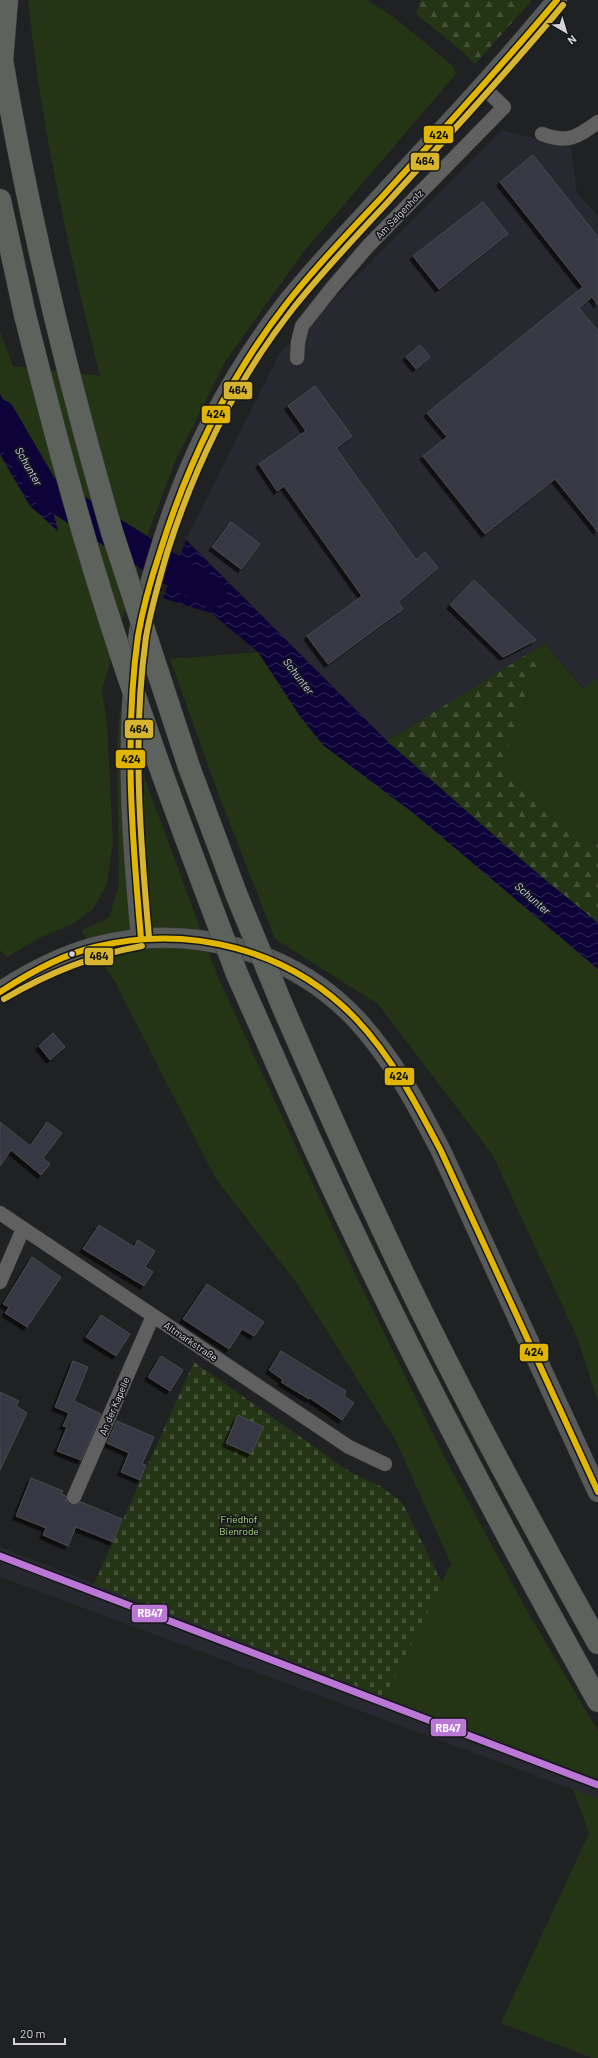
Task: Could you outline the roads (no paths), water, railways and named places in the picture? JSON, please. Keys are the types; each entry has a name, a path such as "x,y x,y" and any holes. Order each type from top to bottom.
{"highway":[{"path":"7,0 1,55 14,127 52,307 89,452 138,615 189,767 237,896 282,1005 374,1212 510,1483 598,1643"},
{"path":"0,200 25,315 63,462 111,624 164,778 238,974 350,1227 439,1407 598,1701"},
{"path":"0,249 25,315"}],"main road":[{"path":"141,938 130,803 130,735 137,645 150,582 174,509 200,445 241,371 270,327 320,264 482,86 557,0"},
{"path":"0,992 72,954 118,942 141,938 178,938 229,945 274,960 318,986 337,1001 372,1038 409,1091 441,1151 598,1492"}],"street":[{"name":"Am Salgenholz","path":"297,358 298,342 302,326 332,288 368,246 504,107 482,86"},
{"path":"542,134 556,139 568,140 582,133 598,122"},
{"name":"Altmarkstraße","path":"0,1213 348,1447 385,1464"},
{"path":"0,1282 23,1229"},
{"name":"An der Kapelle","path":"74,1497 153,1316"}],"water":[{"path":"0,394 33,452 44,477 58,531 30,506 0,454"},
{"path":"186,540 387,741 531,868 598,923 598,969 416,815 323,745 300,716 258,652 211,613 163,598"}],"waterway":[{"name":"Schunter","path":"0,415 43,489 188,580 211,592"}],"park label":[{"name":"Friedhof Bienrode","path":"239,1524"}]}
